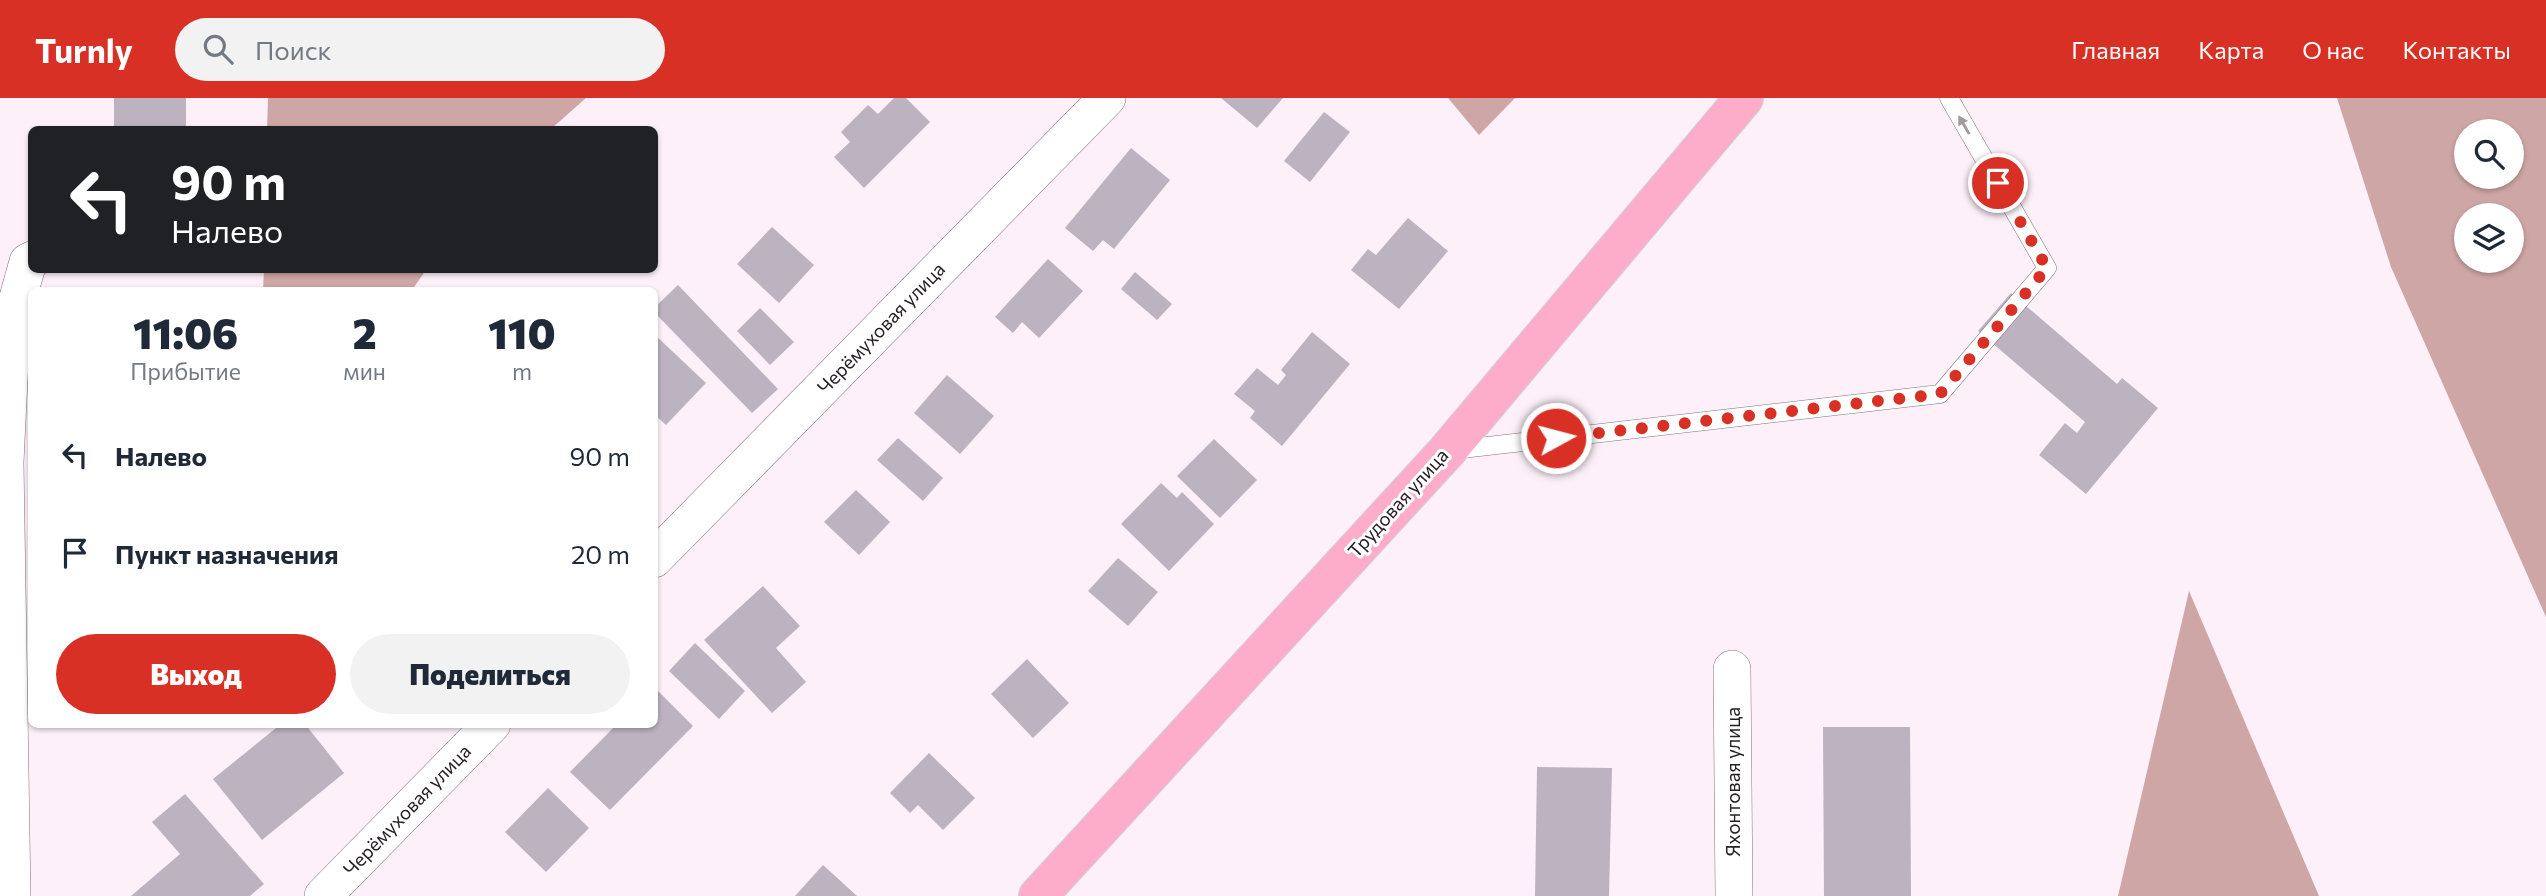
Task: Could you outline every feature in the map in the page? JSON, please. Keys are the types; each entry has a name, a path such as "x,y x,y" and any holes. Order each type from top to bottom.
{"main road":[{"name":"Трудовая улица","path":"1038,896 1447,451 1744,98"}],"street":[{"name":"Черёмуховая улица","path":"658,555 1107,98"},
{"path":"12,896 5,462 12,319 28,262"},
{"name":"Яхонтовая улица","path":"1732,669 1734,896"},
{"name":"Черёмуховая улица","path":"323,896 488,728"}],"lane":[{"path":"1447,451 1940,394 2047,268 1949,98"}],"shaded area":[{"path":"268,98 586,98 554,126 267,126"},
{"path":"1448,98 1515,98 1479,135"},
{"path":"2337,98 2546,98 2546,617 2391,267"},
{"path":"264,273 424,273 414,287 263,287"},
{"path":"2189,591 2319,896 2118,896"}],"building":[{"path":"114,98 186,98 186,126 114,126"},
{"path":"894,98 906,98 930,122 864,188 834,157 850,142 841,132 868,105 878,114"},
{"path":"1221,98 1283,98 1257,128"},
{"path":"1324,112 1350,132 1310,182 1284,161"},
{"path":"1131,148 1170,180 1114,249 1103,240 1093,251 1065,228"},
{"path":"1408,218 1448,251 1399,309 1351,270 1368,249 1376,255"},
{"path":"772,227 814,265 779,303 737,264"},
{"path":"1048,259 1083,291 1039,338 1022,322 1013,333 995,317"},
{"path":"1135,272 1172,304 1157,320 1121,289"},
{"path":"678,285 778,389 752,413 658,316 658,304"},
{"path":"2011,293 2117,384 2122,378 2158,408 2086,494 2039,455 2065,423 2077,433 2085,422 1978,331"},
{"path":"760,308 794,342 770,365 737,331"},
{"path":"1312,332 1350,364 1282,446 1250,418 1255,411 1234,394 1257,368 1278,385 1286,375 1281,370"},
{"path":"658,338 706,383 666,425 658,418"},
{"path":"947,375 994,416 960,454 914,413"},
{"path":"898,438 943,478 923,501 877,460"},
{"path":"1214,439 1257,480 1220,518 1177,476"},
{"path":"1161,483 1177,498 1182,492 1214,524 1169,571 1121,524"},
{"path":"856,490 890,522 859,555 824,522"},
{"path":"1118,558 1158,592 1128,626 1088,591"},
{"path":"763,586 800,626 776,648 806,682 772,713 704,640"},
{"path":"695,643 745,691 719,719 669,671"},
{"path":"1027,659 1069,703 1033,738 991,694"},
{"path":"658,691 693,726 610,810 570,772 613,728 658,728"},
{"path":"1823,727 1910,727 1911,896 1824,896"},
{"path":"276,728 308,728 344,773 262,840 213,779"},
{"path":"929,753 975,798 943,830 918,805 910,813 890,793"},
{"path":"1537,767 1612,768 1609,896 1535,896"},
{"path":"548,788 589,828 546,872 505,832"},
{"path":"185,794 264,884 250,896 131,896 180,854 152,822"},
{"path":"823,865 857,896 795,896"}],"route":[{"path":"1556,438 1940,394 2047,268 1998,183"}]}
